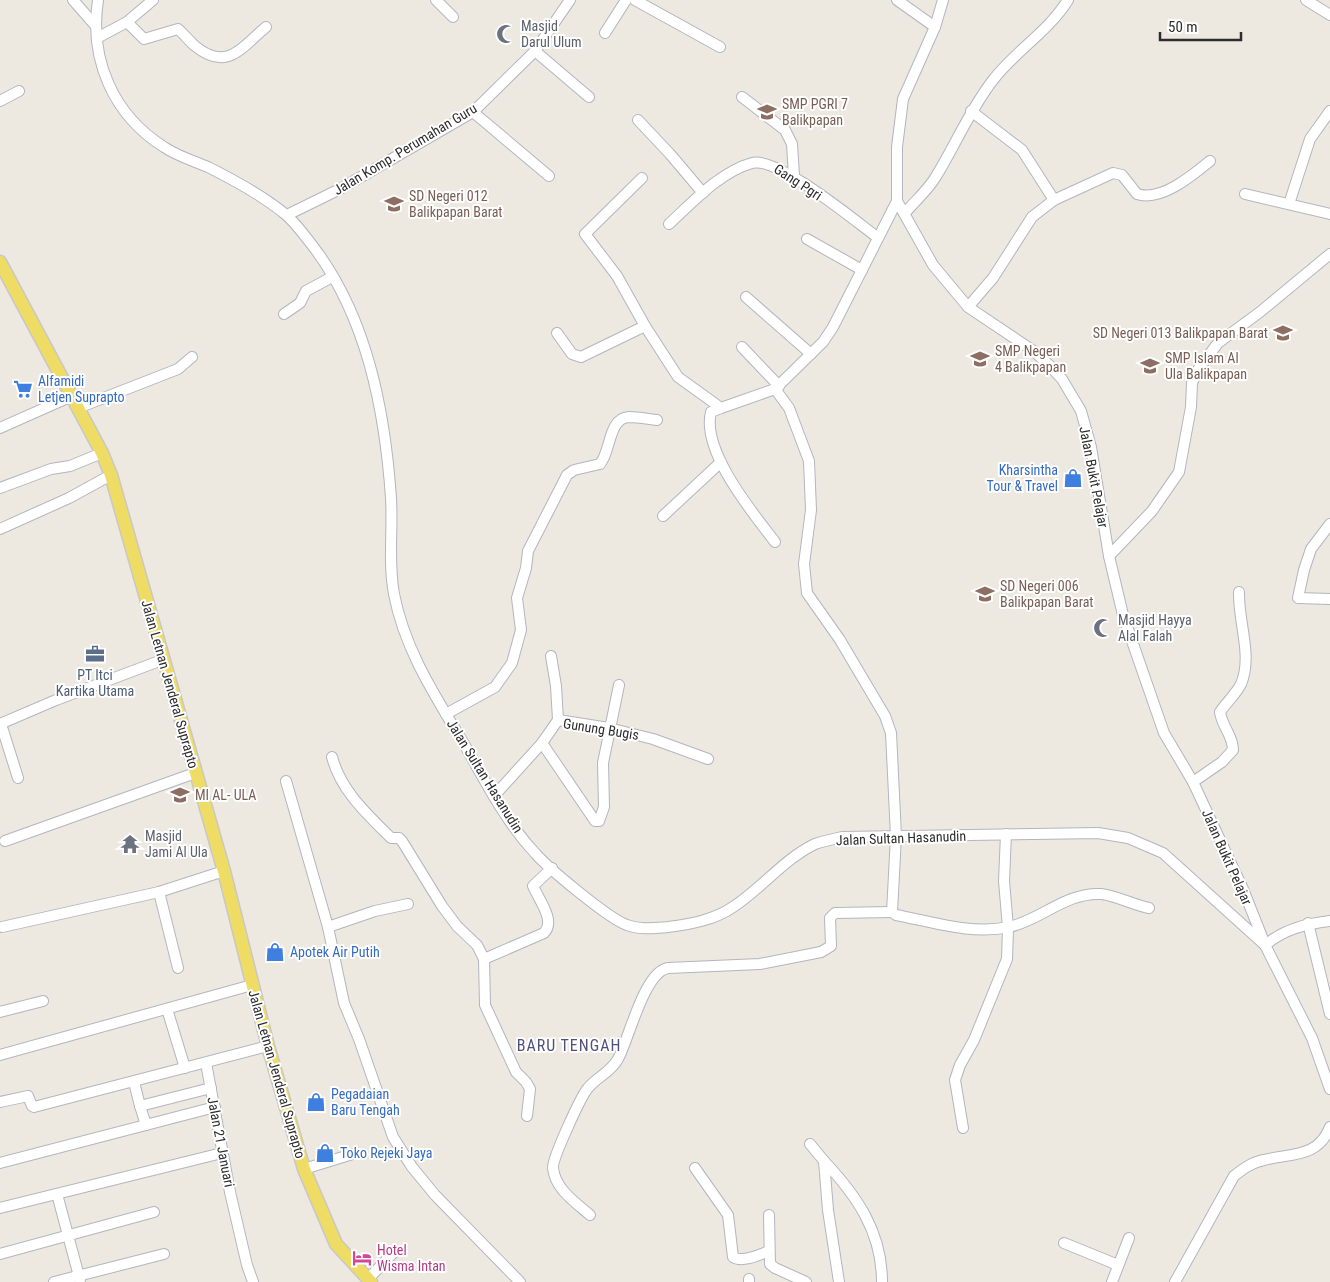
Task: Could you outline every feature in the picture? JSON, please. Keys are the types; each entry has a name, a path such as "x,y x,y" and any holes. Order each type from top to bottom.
{"main road":[{"name":"Jalan Letnan Jenderal Suprapto","path":"0,262 102,453 111,475 162,660 224,871 268,1046 304,1169 336,1244 369,1281"}],"street":[{"path":"73,0 94,24"},
{"name":"Jalan Sultan Hasanudin","path":"98,0 94,24 100,64 106,84 119,106 142,131 166,149 234,181 287,215 314,248 332,277 359,332 375,383 385,432 392,503 390,546 393,590 401,626 420,668 494,796 535,854 613,918 629,926 647,928 704,921 732,908 797,855 817,843 842,837 1098,833 1128,838 1163,853 1265,945 1312,1038 1330,1089"},
{"path":"97,38 127,22 153,0"},
{"path":"436,0 453,17"},
{"name":"Jalan Komp. Perumahan Guru","path":"287,215 340,189 473,112 535,51 570,0"},
{"path":"604,33 626,0"},
{"path":"635,0 720,47"},
{"path":"897,0 935,26"},
{"path":"775,542 744,503 721,462 709,421 711,412 777,387 811,354 833,327 877,237 897,201 897,147 903,99 935,26 943,0"},
{"path":"905,213 934,180 971,111 994,79 1052,21 1068,0"},
{"path":"1306,0 1330,15"},
{"path":"127,22 144,39 178,29 204,53 223,59 232,55 266,26"},
{"path":"535,51 589,97"},
{"path":"0,101 19,91"},
{"path":"742,97 785,130 790,138 794,176"},
{"path":"1288,204 1310,139 1330,110"},
{"path":"971,111 1022,150 1054,200"},
{"path":"473,112 549,176"},
{"path":"638,120 703,193"},
{"path":"968,307 993,278 1032,218 1054,200 1113,173 1122,175 1138,194 1151,196 1180,185 1210,161"},
{"name":"Gang Pgri","path":"669,224 703,193 734,171 752,163 765,162 794,176 877,237"},
{"path":"642,178 585,234 617,276 645,326 678,377 720,408"},
{"path":"1244,194 1330,214"},
{"name":"Jalan Bukit Pelajar","path":"897,201 933,265 968,307 1035,352 1049,364 1062,379 1081,412 1091,447 1108,556 1123,615 1164,733 1193,782 1243,889 1265,945"},
{"path":"807,239 862,270"},
{"path":"1108,556 1152,510 1179,472 1191,407 1192,383 1199,368 1218,343 1260,312 1330,254"},
{"path":"284,314 300,303 309,289 332,277"},
{"path":"746,298 811,354"},
{"path":"556,334 572,354 581,357 645,326"},
{"path":"742,347 777,387 789,408 809,461 811,510 804,564 807,593 840,640 885,716 891,733 896,836 892,912"},
{"path":"0,428 178,369 192,357"},
{"path":"446,714 495,687 512,663 521,630 517,598 526,568 528,551 567,475 574,470 600,464 605,458 614,428 622,419 657,420"},
{"path":"0,488 51,469 70,466 102,453"},
{"path":"663,516 721,462"},
{"path":"0,529 69,498 111,475"},
{"path":"1330,524 1311,549 1298,598 1330,599"},
{"path":"1193,782 1222,762 1233,750 1233,739 1222,722 1220,712 1240,685 1246,663 1239,613 1239,592"},
{"path":"551,656 556,686 558,720"},
{"path":"18,778 0,724 56,700 162,660"},
{"path":"542,743 597,822 601,820 604,807 602,762 619,685"},
{"name":"Gunung Bugis","path":"494,796 542,743 558,720 609,728 653,739 708,759"},
{"path":"332,757 337,774 359,806 392,838 399,838 402,841 442,906 457,926 477,945 484,959 485,1004 516,1072 530,1089 528,1116"},
{"path":"5,841 195,773"},
{"path":"286,780 328,927 344,1004 359,1039 394,1137 412,1168 472,1235 520,1282"},
{"path":"962,1128 955,1080 1007,959 1008,928 1004,881 1006,834"},
{"path":"484,959 544,933 548,929 549,921 533,886 552,868"},
{"path":"2,927 159,892 224,871"},
{"path":"159,892 178,968"},
{"path":"590,1215 563,1191 555,1178 552,1166 588,1089 612,1070 622,1052 647,991 657,973 668,968 760,964 821,952 831,946 830,918 835,913 892,912 896,915 964,929 1008,928 1033,919 1058,905 1083,896 1110,896 1149,908"},
{"path":"328,927 375,911 408,904"},
{"path":"1265,945 1280,933 1308,923 1330,921"},
{"path":"1308,923 1330,1014"},
{"path":"0,1055 252,985"},
{"path":"0,1012 43,1001"},
{"path":"168,1009 186,1068"},
{"path":"0,1102 28,1096 34,1108 268,1046"},
{"name":"Jalan 21 Januari","path":"206,1063 222,1153 246,1265 253,1282"},
{"path":"134,1082 146,1125"},
{"path":"140,1106 211,1088"},
{"path":"0,1163 215,1107"},
{"path":"1175,1282 1234,1176 1244,1168 1265,1159 1305,1153 1316,1147 1326,1137 1330,1127"},
{"path":"810,1144 847,1186 864,1212 879,1246 882,1282"},
{"path":"0,1208 222,1153"},
{"path":"304,1169 356,1153"},
{"path":"824,1161 828,1210 839,1282"},
{"path":"695,1168 728,1215 733,1257 738,1260 746,1259 769,1251"},
{"path":"57,1194 79,1279"},
{"path":"0,1254 154,1212"},
{"path":"768,1215 770,1264 806,1282"},
{"path":"1112,1282 1129,1238"},
{"path":"1064,1243 1118,1264"},
{"path":"369,1281 395,1251"},
{"path":"54,1282 79,1279 164,1254"}],"place":[{"name":"Masjid Darul Ulum","path":"506,34"},
{"name":"SMP PGRI 7 Balikpapan","path":"767,112"},
{"name":"SD Negeri 012 Balikpapan Barat","path":"394,204"},
{"name":"SD Negeri 013 Balikpapan Barat","path":"1283,333"},
{"name":"SMP Negeri 4 Balikpapan","path":"980,359"},
{"name":"SMP Islam Al Ula Balikpapan","path":"1150,366"},
{"name":"Alfamidi Letjen Suprapto","path":"23,389"},
{"name":"Kharsintha Tour & Travel","path":"1073,478"},
{"name":"SD Negeri 006 Balikpapan Barat","path":"985,594"},
{"name":"Masjid Hayya Alal Falah","path":"1103,628"},
{"name":"PT Itci Kartika Utama","path":"95,654"},
{"name":"MI AL- ULA","path":"180,795"},
{"name":"Masjid Jami Al Ula","path":"130,844"},
{"name":"Apotek Air Putih","path":"275,952"},
{"name":"Pegadaian Baru Tengah","path":"316,1102"},
{"name":"Toko Rejeki Jaya","path":"325,1153"},
{"name":"Hotel Wisma Intan","path":"362,1258"}],"district":[{"name":"BARU TENGAH","path":"569,1045"}]}
